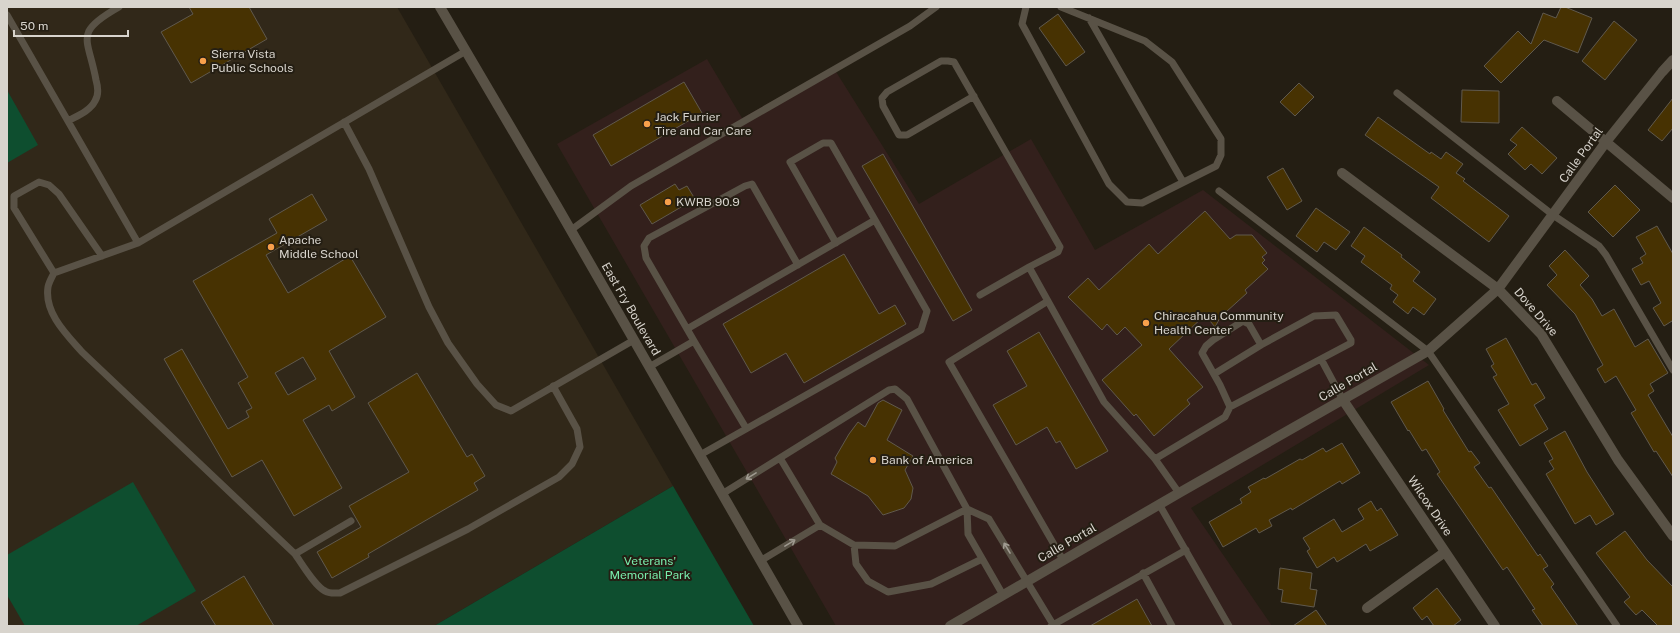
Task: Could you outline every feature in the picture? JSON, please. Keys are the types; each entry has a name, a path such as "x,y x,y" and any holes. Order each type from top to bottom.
{"street":[{"name":"East Fry Boulevard","path":"440,7 571,230 798,626"},
{"name":"Calle Portal","path":"950,626 1159,504 1428,352 1498,289 1606,142 1673,60"},
{"path":"1557,101 1673,198"},
{"name":"Dove Drive","path":"1342,173 1498,289 1541,334 1618,460 1673,536"},
{"name":"Wilcox Drive","path":"1343,400 1495,626"},
{"path":"1367,608 1445,552"}],"lane":[{"path":"68,121 90,107 98,94 96,77 87,47 88,32 91,25 119,7"},
{"path":"571,230 631,186 910,26 936,7"},
{"path":"1026,7 1022,24 1110,184 1127,202 1142,203 1216,166 1221,155 1221,139 1172,62 1145,41 1061,7"},
{"path":"7,15 138,243"},
{"path":"1088,18 1183,182"},
{"path":"466,51 138,243 54,273 48,287 49,302 55,318 62,329 82,352 295,554 312,578 325,591 332,594 340,593 468,530 559,477 572,464 580,447 577,429 553,386"},
{"path":"974,96 906,135 900,135 884,106 882,98 887,92 941,61 948,60 954,62 974,96 1060,247 1058,252 1054,255 1029,267 980,295"},
{"path":"1397,93 1553,215 1599,246 1606,254 1673,370"},
{"path":"344,122 369,169 429,307 448,343 477,384 496,405 511,411 634,340"},
{"path":"700,455 921,330 927,311 831,143 823,143 790,162 836,243"},
{"path":"54,273 14,208 14,196 39,182 49,185 59,194 102,256"},
{"path":"746,428 646,258 644,246 650,238 745,186 752,184 798,265"},
{"path":"1219,191 1428,352 1617,626"},
{"path":"687,329 875,220"},
{"path":"1029,267 1104,402 1155,459 1179,493"},
{"path":"1048,301 949,362 1063,560"},
{"path":"1155,459 1225,418 1230,407 1321,360 1351,343 1351,340 1336,315 1314,316 1261,345 1214,374"},
{"path":"1230,407 1202,353 1212,340 1243,321 1249,324 1261,345"},
{"path":"649,367 694,341"},
{"path":"1321,360 1343,400"},
{"path":"722,494 889,390 895,389 907,399 967,509 968,534 1003,595"},
{"path":"780,458 820,524 854,545 895,546 967,509"},
{"path":"1159,504 1230,626"},
{"path":"967,509 989,519 1053,626 1143,573 1186,550"},
{"path":"295,554 351,522"},
{"path":"760,561 820,524"},
{"path":"854,545 856,564 868,581 888,592 931,584 982,559"},
{"path":"1143,573 1172,626"}],"shaded area":[{"name":"Apache Middle School","path":"7,7 397,7 673,486 434,626 7,626"},
{"path":"707,59 742,118 833,67 919,204 1031,139 1095,250 1203,190 1429,365 1191,508 1272,626 836,626 557,144"}],"green space":[{"path":"7,90 38,145 7,163"},
{"path":"133,482 196,591 136,626 25,626 7,595 7,555"},
{"name":"Veterans' Memorial Park","path":"673,486 754,626 434,626"}],"building":[{"name":"Sierra Vista Public Schools","path":"189,7 249,7 267,39 191,83 161,32 193,14"},
{"path":"1561,7 1565,7 1592,18 1578,53 1544,40 1501,83 1484,66 1518,31 1531,44 1543,13 1556,18"},
{"path":"1058,14 1085,52 1066,66 1039,28"},
{"path":"1614,21 1637,40 1605,80 1582,61"},
{"name":"Jack Furrier Tire and Car Care","path":"684,82 702,113 611,166 593,135"},
{"path":"1299,83 1314,97 1295,116 1280,102"},
{"path":"1462,90 1499,91 1499,123 1461,122"},
{"path":"1673,98 1673,128 1662,141 1648,130"},
{"path":"1378,117 1430,154 1431,152 1441,159 1446,152 1463,164 1456,173 1465,179 1463,181 1509,216 1489,242 1431,198 1439,187 1365,135"},
{"path":"1522,127 1557,158 1542,174 1531,164 1525,170 1508,154 1517,145 1510,140"},
{"path":"883,154 972,310 953,321 862,166"},
{"path":"1283,168 1302,201 1287,210 1267,177"},
{"name":"KWRB 90.9","path":"675,184 679,190 687,186 695,199 652,224 640,205"},
{"path":"1615,185 1640,210 1613,237 1588,212"},
{"path":"312,194 327,220 266,255 288,293 350,256 386,317 329,351 355,397 332,411 329,405 303,420 342,488 294,516 262,460 232,477 164,359 182,349 228,429 249,417 246,411 252,408 238,383 248,377 193,281 277,233 269,219","holes":["303,357 316,379 288,395 275,373"]},
{"path":"1316,208 1350,232 1336,250 1324,242 1317,252 1296,236"},
{"name":"Chiracahua Community Health Center","path":"1205,211 1230,239 1236,235 1252,235 1267,253 1262,257 1265,260 1262,263 1268,269 1245,290 1247,293 1222,314 1215,327 1205,315 1169,349 1203,387 1187,400 1190,404 1154,436 1136,414 1134,416 1102,380 1142,345 1125,327 1117,335 1107,324 1102,330 1068,297 1088,278 1099,290 1149,244 1158,254"},
{"path":"1657,226 1673,254 1673,323 1672,321 1664,326 1653,308 1661,303 1649,281 1641,285 1632,269 1643,263 1640,258 1646,254 1636,237"},
{"path":"1364,227 1402,255 1401,257 1420,272 1413,281 1436,299 1424,315 1413,307 1408,314 1393,302 1398,295 1390,289 1392,285 1361,262 1365,256 1351,246"},
{"path":"1565,250 1589,276 1580,285 1592,299 1602,316 1614,309 1635,347 1648,339 1668,373 1650,384 1654,391 1648,395 1673,437 1673,477 1656,451 1654,452 1631,413 1636,410 1616,376 1605,383 1597,369 1603,365 1575,314 1547,285 1557,275 1549,266"},
{"path":"844,254 879,314 895,305 906,324 804,383 786,353 751,373 723,324"},
{"path":"1039,332 1108,451 1076,469 1060,441 1056,443 1047,427 1016,445 993,405 1027,386 1007,351"},
{"path":"1506,338 1532,385 1536,383 1545,398 1534,405 1548,429 1520,446 1498,410 1509,404 1493,377 1497,375 1491,366 1494,364 1486,349"},
{"path":"417,373 467,457 472,454 485,476 474,483 478,490 368,554 369,557 332,578 317,552 361,527 349,506 409,472 368,403"},
{"path":"1428,381 1444,409 1443,410 1469,452 1471,451 1480,463 1474,467 1489,488 1491,487 1538,556 1540,554 1548,566 1543,569 1554,584 1551,587 1578,626 1543,626 1532,610 1535,609 1507,567 1503,570 1437,474 1440,472 1426,449 1422,451 1409,430 1408,431 1391,402"},
{"name":"Bank of America","path":"883,400 902,410 887,440 913,456 905,470 913,488 911,499 904,508 883,515 868,496 831,474 837,462 835,458 849,434 858,422 865,427 878,403"},
{"path":"1565,431 1587,472 1614,514 1596,525 1590,515 1575,524 1546,474 1554,469 1549,461 1553,459 1544,443"},
{"path":"1342,443 1360,473 1342,484 1340,481 1292,510 1291,508 1269,520 1272,526 1259,533 1256,528 1223,547 1209,522 1242,503 1240,499 1251,492 1248,487 1323,448 1326,452"},
{"path":"1371,501 1377,511 1381,508 1398,535 1370,551 1366,544 1337,562 1334,557 1317,568 1307,551 1310,549 1303,538 1334,519 1342,532 1364,519 1358,509"},
{"path":"1625,531 1647,560 1673,587 1673,626 1658,626 1642,610 1636,615 1624,602 1630,597 1596,553"},
{"path":"1280,568 1312,573 1310,589 1317,590 1314,607 1281,602 1283,590 1278,589"},
{"path":"244,576 274,626 216,626 201,602"},
{"path":"1437,588 1461,620 1453,626 1434,626 1427,616 1422,620 1413,608"},
{"path":"1137,599 1152,626 1090,626"},
{"path":"1316,610 1327,626 1293,626"}],"place":[{"name":"Sierra Vista Public Schools","path":"203,61"},
{"name":"Jack Furrier Tire and Car Care","path":"647,124"},
{"name":"KWRB 90.9","path":"668,202"},
{"name":"Apache Middle School","path":"271,247"},
{"name":"Chiracahua Community Health Center","path":"1146,323"},
{"name":"Bank of America","path":"873,460"}]}
